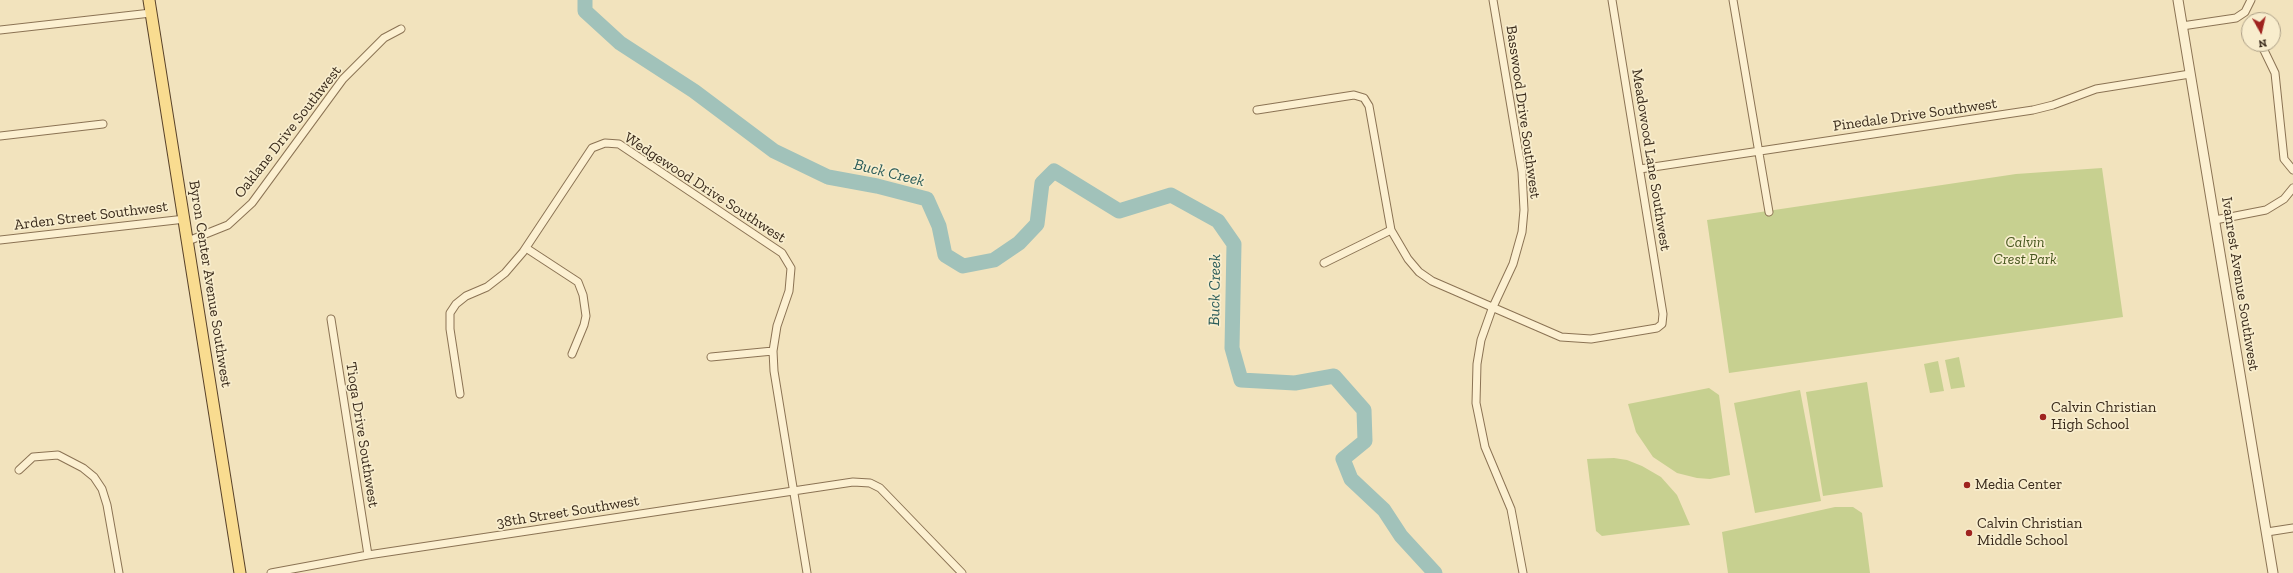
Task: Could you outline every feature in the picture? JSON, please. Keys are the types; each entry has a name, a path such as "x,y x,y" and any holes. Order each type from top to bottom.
{"main road":[{"name":"Byron Center Avenue Southwest","path":"149,0 185,219 240,573"}],"street":[{"name":"Basswood Drive Southwest","path":"1493,0 1522,172 1524,200 1523,226 1516,255 1483,332 1477,364 1477,411 1485,447 1511,509 1523,573"},
{"name":"Meadowood Lane Southwest","path":"1492,309 1549,333 1571,338 1591,338 1653,329 1662,324 1663,314 1612,0"},
{"path":"1733,0 1769,212"},
{"name":"Ivanrest Avenue Southwest","path":"2178,0 2273,573"},
{"path":"2182,26 2236,18 2244,12 2251,0"},
{"path":"0,30 152,13"},
{"name":"Oaklane Drive Southwest","path":"188,241 228,225 252,203 343,79 384,38 401,29"},
{"path":"2265,52 2275,73 2284,159 2293,170"},
{"name":"Pinedale Drive Southwest","path":"1640,169 2034,110 2053,105 2096,89 2190,74"},
{"path":"1257,110 1354,95 1364,98 1369,106 1391,230 1408,259 1425,277 1492,309"},
{"path":"0,136 103,124"},
{"name":"Wedgewood Drive Southwest","path":"460,394 450,329 450,313 456,304 466,296 487,287 505,273 526,248 592,148 605,143 620,144 782,253 791,268 791,280 777,326 773,351 774,371 792,490 807,573"},
{"path":"2215,220 2266,210 2284,199 2293,188"},
{"name":"Arden Street Southwest","path":"0,240 185,219"},
{"path":"1324,263 1391,230"},
{"path":"526,248 578,282 584,295 586,316 584,326 572,354"},
{"name":"Tioga Drive Southwest","path":"331,319 368,555"},
{"path":"711,358 773,351"},
{"path":"19,470 33,457 58,455 83,468 94,477 102,489 107,505 119,573"},
{"name":"38th Street Southwest","path":"271,573 368,555 853,482 870,483 880,488 962,573"},
{"path":"2267,532 2293,528"}],"green space":[{"name":"Calvin Crest Park","path":"2102,168 2123,317 1729,373 1707,220 2016,174"},
{"path":"1959,357 1965,387 1951,389 1945,360"},
{"path":"1938,361 1944,391 1930,393 1924,364"},
{"path":"1867,382 1883,487 1823,496 1806,392"},
{"path":"1709,388 1719,395 1730,475 1710,479 1697,478 1677,473 1653,457 1636,432 1628,404"},
{"path":"1800,390 1821,501 1755,513 1734,403"},
{"path":"1614,458 1627,460 1642,466 1661,477 1677,495 1690,525 1602,536 1596,531 1587,459"},
{"path":"1835,507 1853,507 1862,513 1870,573 1728,573 1722,532"}],"waterway":[{"name":"Buck Creek","path":"585,0 585,11 620,43 694,91 774,151 828,177 877,186 927,199 939,226 945,255 963,266 994,260 1019,243 1037,224 1042,183 1054,171 1119,211 1171,195 1218,221 1234,244 1232,348 1241,380 1295,383 1334,376 1364,410 1365,441 1343,459 1351,479 1384,510 1401,536 1435,573"}],"place":[{"name":"Calvin Christian High School","path":"2043,417"},
{"name":"Media Center","path":"1967,485"},
{"name":"Calvin Christian Middle School","path":"1969,533"}]}
